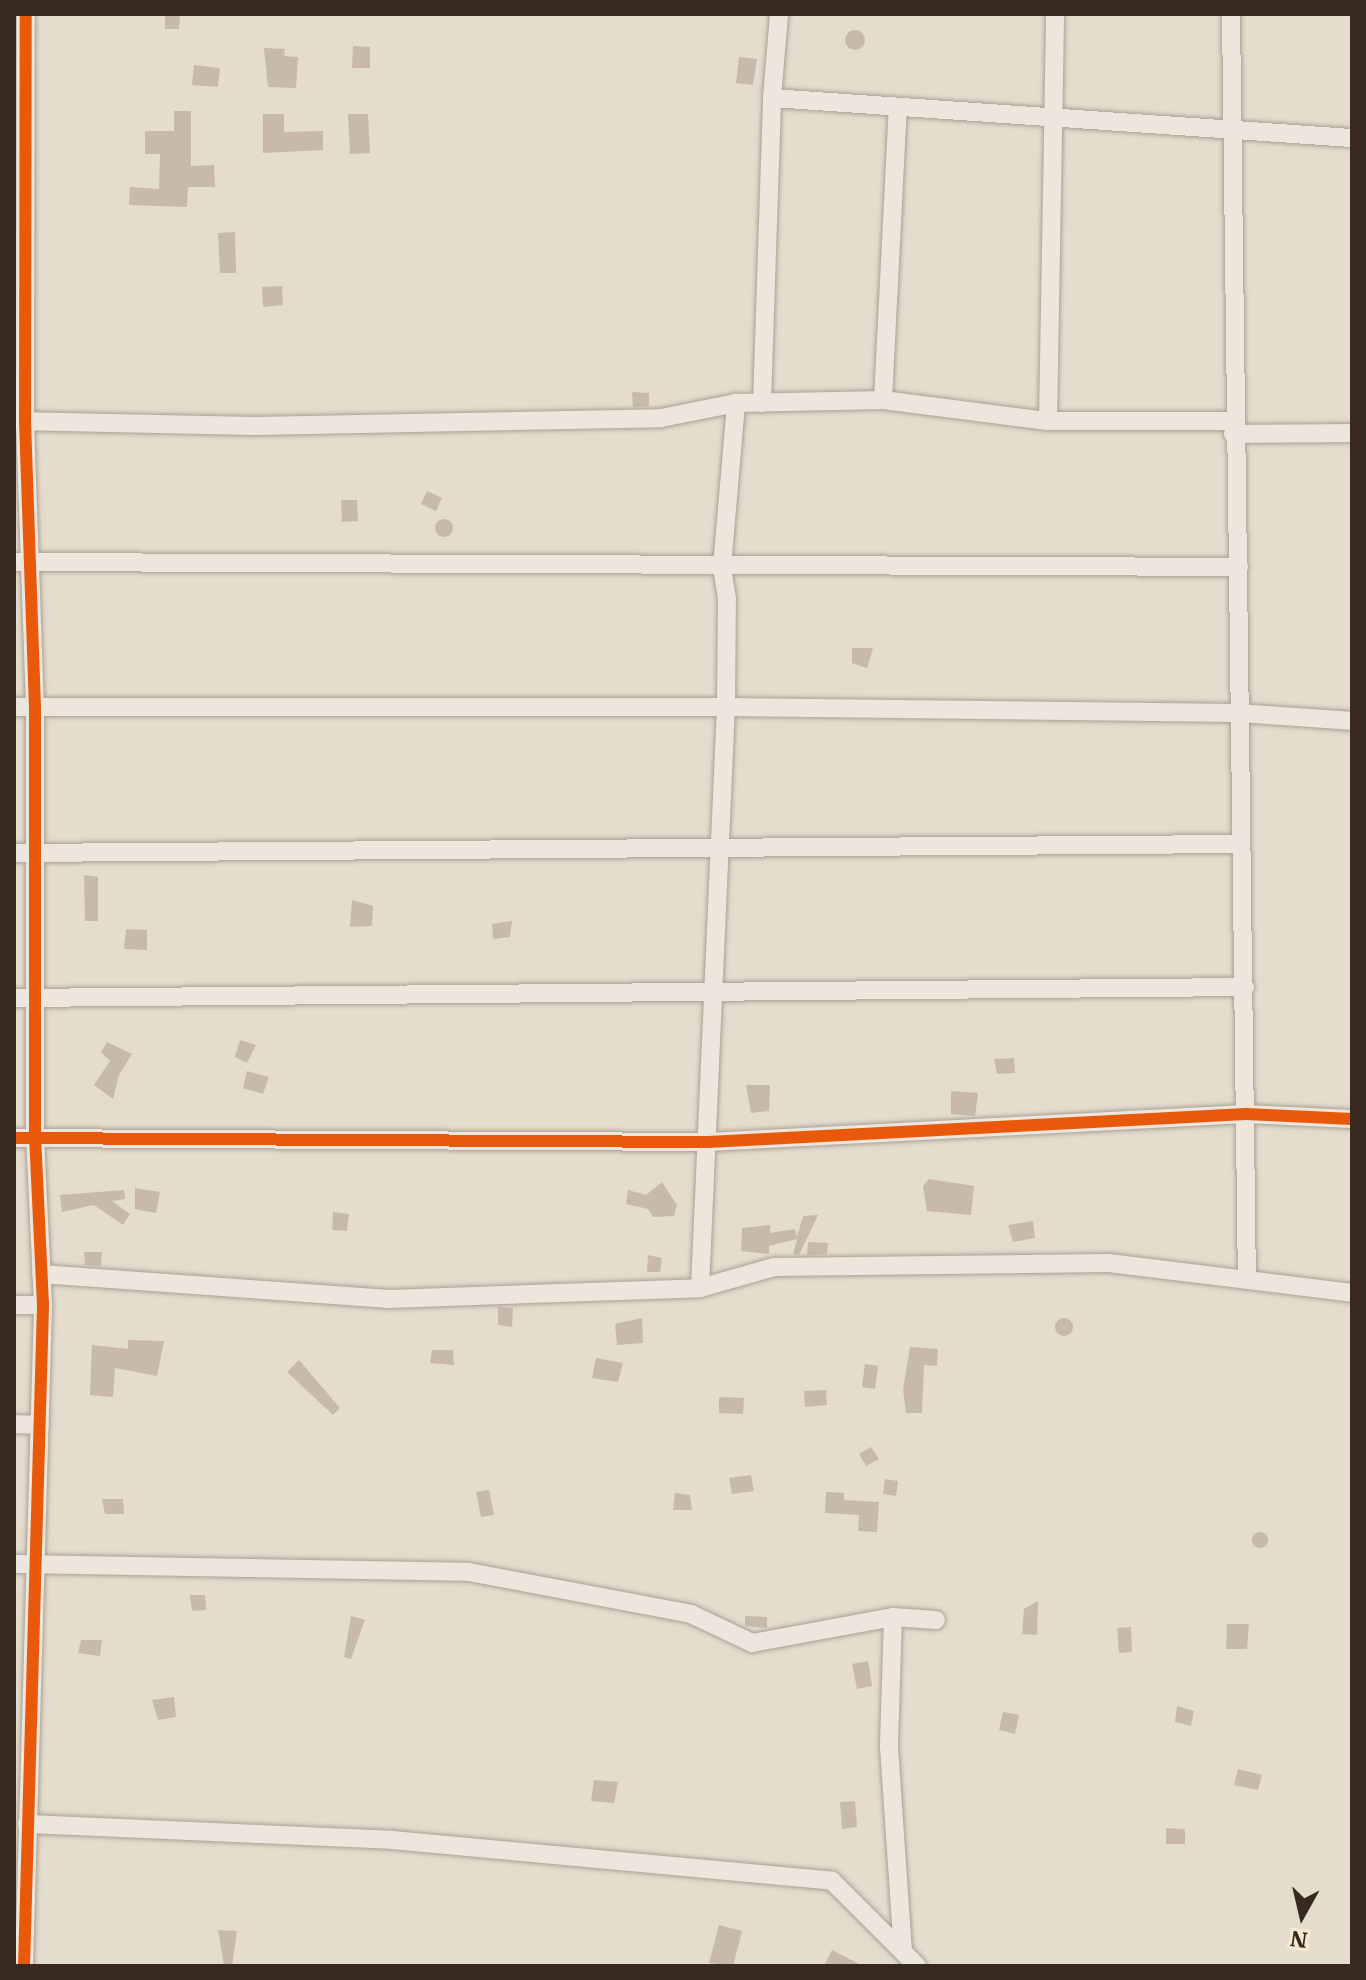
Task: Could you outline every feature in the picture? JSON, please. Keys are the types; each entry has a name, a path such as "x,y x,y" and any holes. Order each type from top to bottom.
{"street":[{"path":"24,1966 27,1824 23,1700 39,1564 43,1305 35,1137 35,708 22,562 20,420 20,129 26,14"},
{"path":"762,403 772,98 779,14"},
{"path":"1048,421 1055,14"},
{"path":"1231,14 1233,428 1239,567 1247,1280"},
{"path":"772,98 1352,138"},
{"path":"883,400 898,108"},
{"path":"20,420 255,426 645,418 736,403 883,400 1048,421 1352,433"},
{"path":"700,1288 717,846 726,707 727,599 722,567 736,403"},
{"path":"22,562 1239,567"},
{"path":"14,707 726,707 1239,713 1352,721"},
{"path":"14,853 1240,844"},
{"path":"14,998 1245,987"},
{"path":"14,1138 708,1142 1246,1114 1352,1119"},
{"path":"41,1274 389,1299 700,1288 774,1267 1109,1263 1352,1293"},
{"path":"14,1305 43,1305"},
{"path":"14,1424 40,1425"},
{"path":"14,1564 469,1572 691,1614 752,1643 893,1617 936,1620"},
{"path":"893,1617 889,1747 903,1952"},
{"path":"27,1824 393,1840 832,1881 917,1966"}],"building":[{"path":"165,14 180,14 179,29 165,29"},
{"path":"855,30 862,33 865,40 862,47 855,50 848,47 845,40 848,33"},
{"path":"353,46 370,47 370,68 352,68"},
{"path":"264,48 285,49 284,56 298,57 296,88 268,87"},
{"path":"739,57 757,59 753,85 736,83"},
{"path":"194,65 220,68 218,87 192,85"},
{"path":"174,111 191,111 191,166 214,165 215,187 188,187 187,207 129,205 130,187 159,189 160,154 145,154 145,131 174,131"},
{"path":"263,114 284,114 284,132 323,131 323,150 263,153"},
{"path":"348,114 368,114 370,153 350,154"},
{"path":"235,232 236,273 220,273 218,233"},
{"path":"282,286 283,305 263,307 262,287"},
{"path":"632,392 649,393 649,406 633,407"},
{"path":"427,491 442,498 436,511 421,504"},
{"path":"341,500 357,500 358,521 342,522"},
{"path":"440,519 448,519 453,528 451,535 440,537 435,532 435,524"},
{"path":"852,648 873,648 867,668 852,663"},
{"path":"84,875 98,877 98,921 85,921"},
{"path":"352,900 373,906 372,926 350,927"},
{"path":"512,921 510,937 493,939 492,924"},
{"path":"126,929 147,930 147,950 124,949"},
{"path":"240,1040 256,1045 247,1063 235,1057"},
{"path":"107,1042 132,1054 119,1075 113,1099 94,1085 110,1061 101,1052"},
{"path":"1014,1058 1015,1073 997,1074 994,1059"},
{"path":"247,1071 269,1077 263,1094 243,1088"},
{"path":"746,1085 770,1085 769,1111 751,1113"},
{"path":"951,1091 978,1093 975,1116 951,1114"},
{"path":"929,1179 974,1186 971,1215 927,1211 923,1186"},
{"path":"662,1182 677,1205 674,1216 653,1217 648,1209 626,1204 628,1190 646,1195"},
{"path":"135,1188 160,1192 156,1213 135,1209"},
{"path":"124,1190 125,1199 112,1201 130,1214 123,1225 94,1205 62,1212 60,1195"},
{"path":"333,1212 349,1214 347,1231 332,1230"},
{"path":"818,1215 799,1255 793,1254 797,1239 769,1246 769,1254 741,1251 742,1228 770,1225 770,1233 795,1229 797,1237 803,1216"},
{"path":"1033,1221 1035,1238 1013,1242 1008,1225"},
{"path":"808,1242 828,1243 827,1254 807,1255"},
{"path":"84,1252 102,1252 101,1266 85,1265"},
{"path":"648,1255 662,1258 660,1272 647,1272"},
{"path":"498,1307 513,1308 512,1327 498,1325"},
{"path":"642,1318 643,1343 617,1345 615,1324"},
{"path":"1064,1318 1073,1327 1064,1336 1055,1327"},
{"path":"128,1340 164,1341 157,1376 115,1368 113,1397 90,1395 92,1345 128,1349"},
{"path":"910,1347 938,1349 937,1366 924,1365 922,1413 906,1413 903,1389"},
{"path":"432,1350 453,1350 454,1365 430,1363"},
{"path":"596,1358 623,1363 618,1382 592,1378"},
{"path":"299,1360 340,1408 333,1415 287,1372"},
{"path":"865,1364 878,1366 875,1389 862,1387"},
{"path":"826,1390 827,1405 805,1407 804,1391"},
{"path":"719,1397 744,1398 743,1414 719,1413"},
{"path":"871,1447 879,1459 866,1466 859,1454"},
{"path":"751,1475 754,1491 732,1494 729,1478"},
{"path":"885,1479 898,1481 896,1496 883,1494"},
{"path":"489,1490 494,1515 481,1517 476,1492"},
{"path":"826,1492 844,1493 844,1500 879,1502 877,1532 858,1531 859,1515 825,1513"},
{"path":"675,1493 690,1495 692,1510 673,1510"},
{"path":"102,1499 123,1499 124,1514 105,1514"},
{"path":"1257,1532 1263,1532 1268,1540 1266,1546 1257,1548 1252,1543 1252,1537"},
{"path":"190,1595 205,1595 206,1610 192,1611"},
{"path":"1038,1601 1037,1635 1022,1634 1024,1609"},
{"path":"351,1616 365,1620 351,1659 344,1657"},
{"path":"745,1616 767,1617 767,1628 745,1626"},
{"path":"1227,1624 1249,1624 1247,1649 1226,1649"},
{"path":"1131,1627 1132,1652 1119,1653 1117,1628"},
{"path":"81,1640 102,1640 100,1656 78,1653"},
{"path":"868,1661 872,1686 857,1689 852,1664"},
{"path":"174,1697 176,1717 158,1720 152,1700"},
{"path":"1177,1706 1194,1711 1191,1726 1175,1722"},
{"path":"1003,1712 1019,1715 1015,1734 999,1730"},
{"path":"1238,1769 1262,1775 1258,1790 1234,1785"},
{"path":"594,1780 618,1782 614,1803 591,1801"},
{"path":"855,1801 857,1827 842,1829 840,1802"},
{"path":"1166,1828 1185,1829 1185,1844 1166,1844"},
{"path":"719,1925 742,1931 733,1966 709,1963"},
{"path":"218,1930 237,1931 232,1966 224,1966"},
{"path":"832,1950 863,1966 824,1966"}],"cycle path":[{"path":"24,1966 43,1305 35,1137 35,708 25,420 26,14"},
{"path":"14,1138 708,1142 1246,1114 1352,1119"}]}
